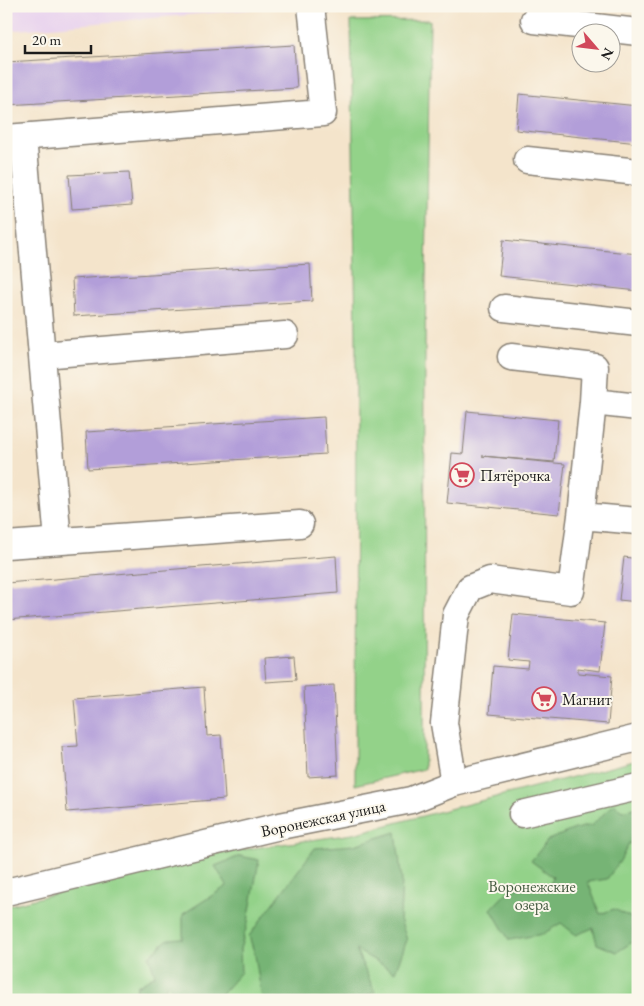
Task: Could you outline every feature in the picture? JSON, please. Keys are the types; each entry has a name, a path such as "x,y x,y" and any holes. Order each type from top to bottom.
{"street":[{"path":"58,541 42,355 14,138 323,114 311,6"},
{"path":"534,20 638,32"},
{"path":"527,160 638,172"},
{"path":"504,308 638,323"},
{"path":"42,355 285,336"},
{"path":"454,783 444,723 456,615 470,588 490,580 571,591 581,516 595,367 511,357"},
{"path":"593,402 638,407"},
{"path":"581,516 638,521"},
{"path":"6,545 300,524"},
{"name":"Воронежская улица","path":"6,892 280,826 410,800 454,783 638,738"},
{"path":"522,814 638,787"}],"shaded area":[{"path":"6,6 290,6 6,31"}],"green space":[{"path":"430,20 425,347 424,769 355,785 356,336 351,21"},
{"name":"Воронежские озера","path":"638,760 638,1000 6,1000 6,906 212,854 353,834"},
{"path":"614,804 622,811 638,807 638,848 629,843 620,861 607,879 588,882 600,914 614,909 632,918 634,941 617,952 597,944 593,928 576,935 561,923 543,934 509,940 491,909 511,888 549,888 553,877 531,861 548,840 575,829 592,825"},
{"path":"396,832 402,881 400,919 407,940 395,972 356,950 375,992 357,1000 262,999 255,955 249,936 315,848 354,845"},
{"path":"240,856 259,860 248,922 240,949 241,972 216,1000 185,1000 167,984 161,1000 135,1000 137,986 155,975 149,956 168,939 183,938 183,914 227,886 215,866"}],"building":[{"path":"294,45 297,88 6,105 6,62"},
{"path":"519,94 638,106 638,143 516,130"},
{"path":"129,172 132,205 72,209 69,175"},
{"path":"503,240 638,254 638,291 499,276"},
{"path":"310,264 312,301 74,316 72,279"},
{"path":"467,411 558,420 554,462 482,456 565,464 559,514 447,503 452,453 463,454"},
{"path":"324,417 326,454 88,469 86,432"},
{"path":"336,556 338,593 6,620 6,583"},
{"path":"624,557 638,559 638,602 619,600"},
{"path":"513,614 605,623 600,671 578,668 578,673 612,676 608,724 489,714 493,666 528,669 529,662 508,660"},
{"path":"294,656 296,680 266,682 264,658"},
{"path":"334,685 338,775 308,777 304,687"},
{"path":"204,687 207,736 221,735 225,799 67,812 62,747 78,746 74,698"}],"place":[{"name":"Пятёрочка","path":"462,475"},
{"name":"Магнит","path":"544,699"}]}
